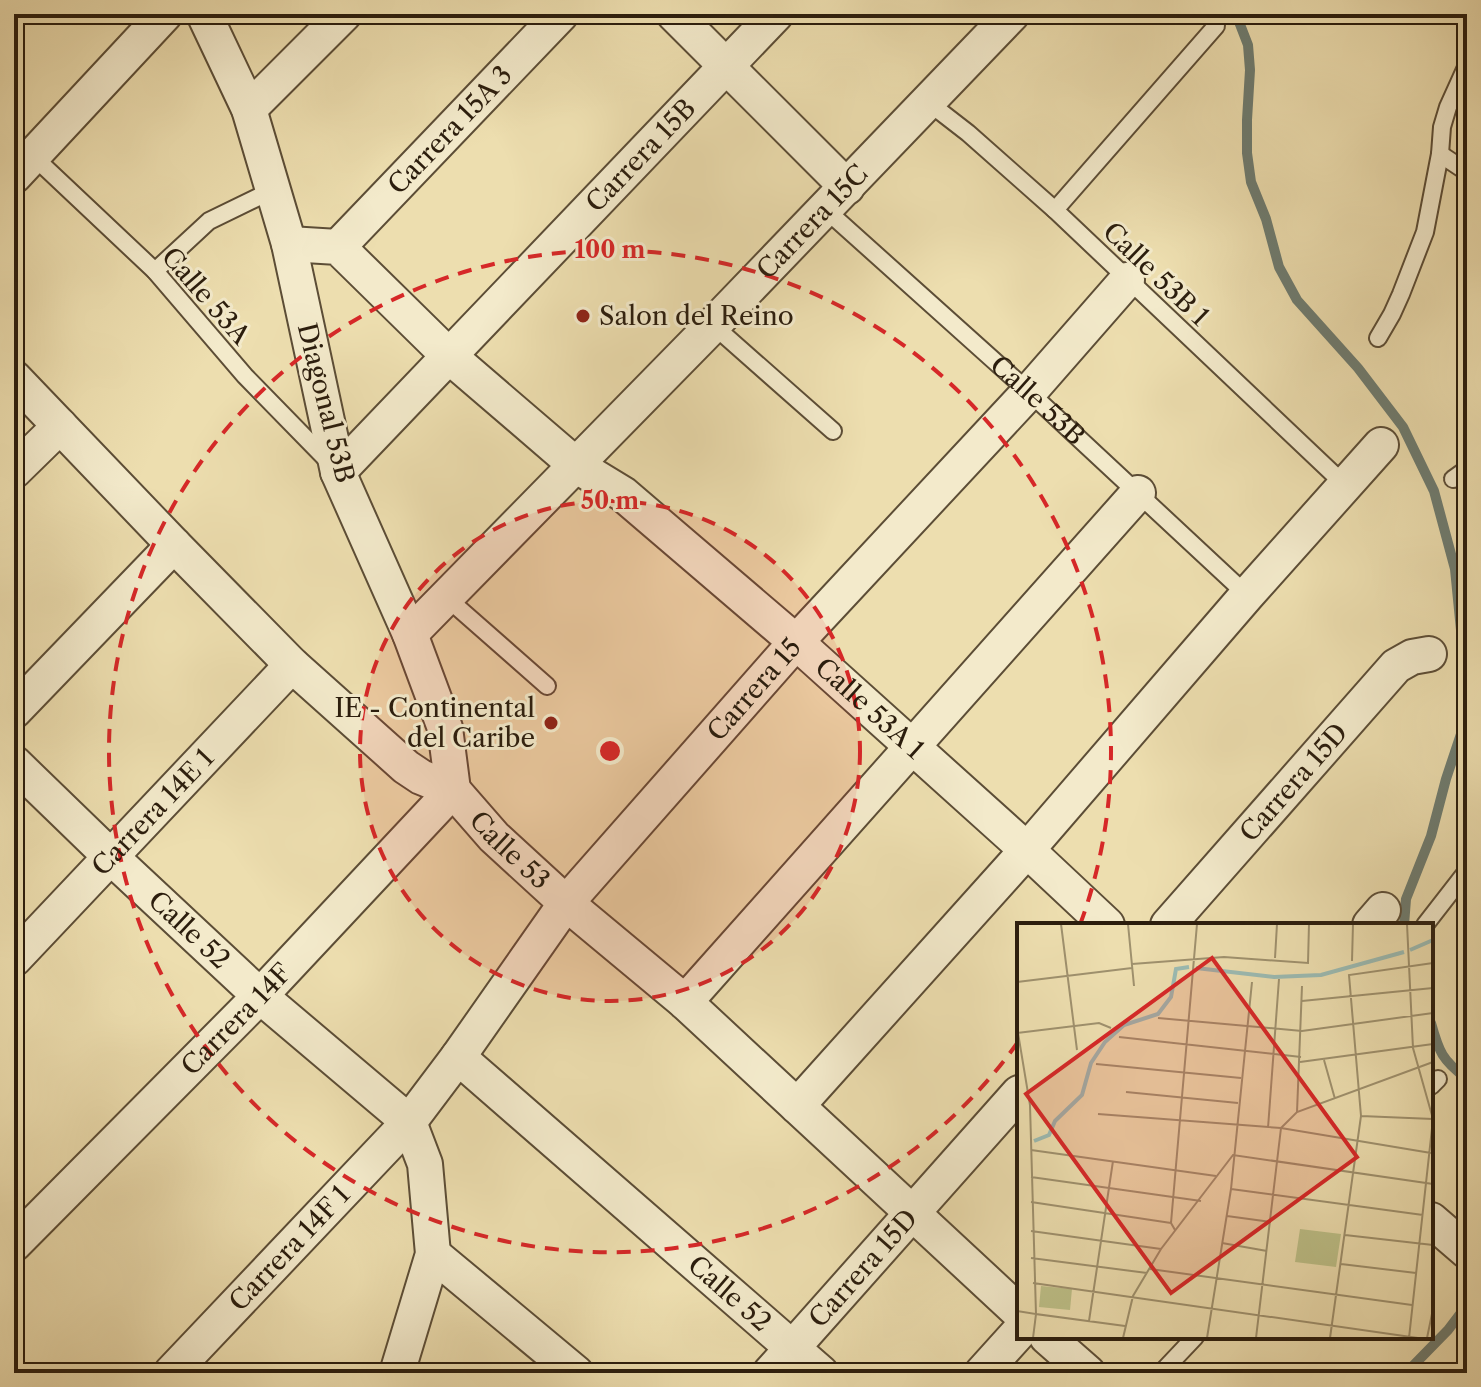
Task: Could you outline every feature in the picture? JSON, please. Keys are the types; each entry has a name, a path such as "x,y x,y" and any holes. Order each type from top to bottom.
{"street":[{"path":"24,166 165,14"},
{"name":"Diagonal 53B","path":"204,14 249,109 289,244 338,472 410,634 445,728 453,790"},
{"path":"249,109 344,14"},
{"name":"Carrera 15A 3","path":"338,247 561,14"},
{"name":"Calle 53B","path":"674,14 725,65 836,198"},
{"name":"Carrera 15B","path":"338,472 776,14"},
{"name":"Carrera 15C","path":"410,634 577,466 1012,14"},
{"path":"289,244 338,247"},
{"name":"Calle 53A 1","path":"338,247 449,356 577,466 623,494 796,642 1105,923"},
{"name":"Carrera 15","path":"409,1122 566,903 796,642 1029,392 1127,280"},
{"name":"Calle 53","path":"14,378 292,665 406,767 453,790 494,837 566,903 685,1002 1017,1310"},
{"path":"14,471 60,426"},
{"path":"797,1106 1027,850 1381,445"},
{"path":"685,1002 1138,493"},
{"path":"14,711 174,545"},
{"name":"Carrera 15D","path":"1170,923 1396,666 1412,657 1429,654"},
{"name":"Carrera 14E 1","path":"14,959 292,665"},
{"name":"Calle 52","path":"14,763 260,996 409,1122"},
{"name":"Carrera 14F","path":"14,1244 260,996 453,790"},
{"name":"Calle 52","path":"458,1057 821,1373"},
{"name":"Carrera 15D","path":"770,1373 1017,1095"},
{"path":"397,1373 433,1254 425,1164 409,1122"},
{"name":"Carrera 14F 1","path":"171,1373 409,1122"},
{"path":"1433,1222 1467,1251"},
{"path":"433,1254 576,1373"},
{"path":"982,1373 1017,1334"},
{"path":"1049,1339 1088,1373"}],"lane":[{"path":"1055,210 1216,26"},
{"path":"1378,338 1401,294 1425,232 1442,127 1467,65"},
{"name":"Calle 53B 1","path":"928,102 1055,210 1346,486"},
{"path":"1440,154 1467,172"},
{"name":"Calle 53A","path":"24,166 155,271 245,376 338,472"},
{"path":"155,271 209,221 273,190"},
{"name":"Calle 53B","path":"836,198 1029,392 1247,595"},
{"path":"713,325 833,431"},
{"path":"447,598 547,686"},
{"path":"1427,923 1467,871"},
{"path":"1161,1373 1193,1339"}],"waterway":[{"path":"1236,14 1248,45 1247,153 1251,182 1266,219 1279,267 1297,300 1358,368 1403,427 1434,491 1455,569 1467,691"},
{"path":"1404,923 1406,899 1431,836 1467,716"},
{"path":"1433,1030 1443,1055 1467,1079"},
{"path":"1406,1373 1448,1330 1467,1305"}],"place":[{"name":"Salon del Reino","path":"583,316"},
{"name":"IE - Continental del Caribe","path":"551,723"}]}
